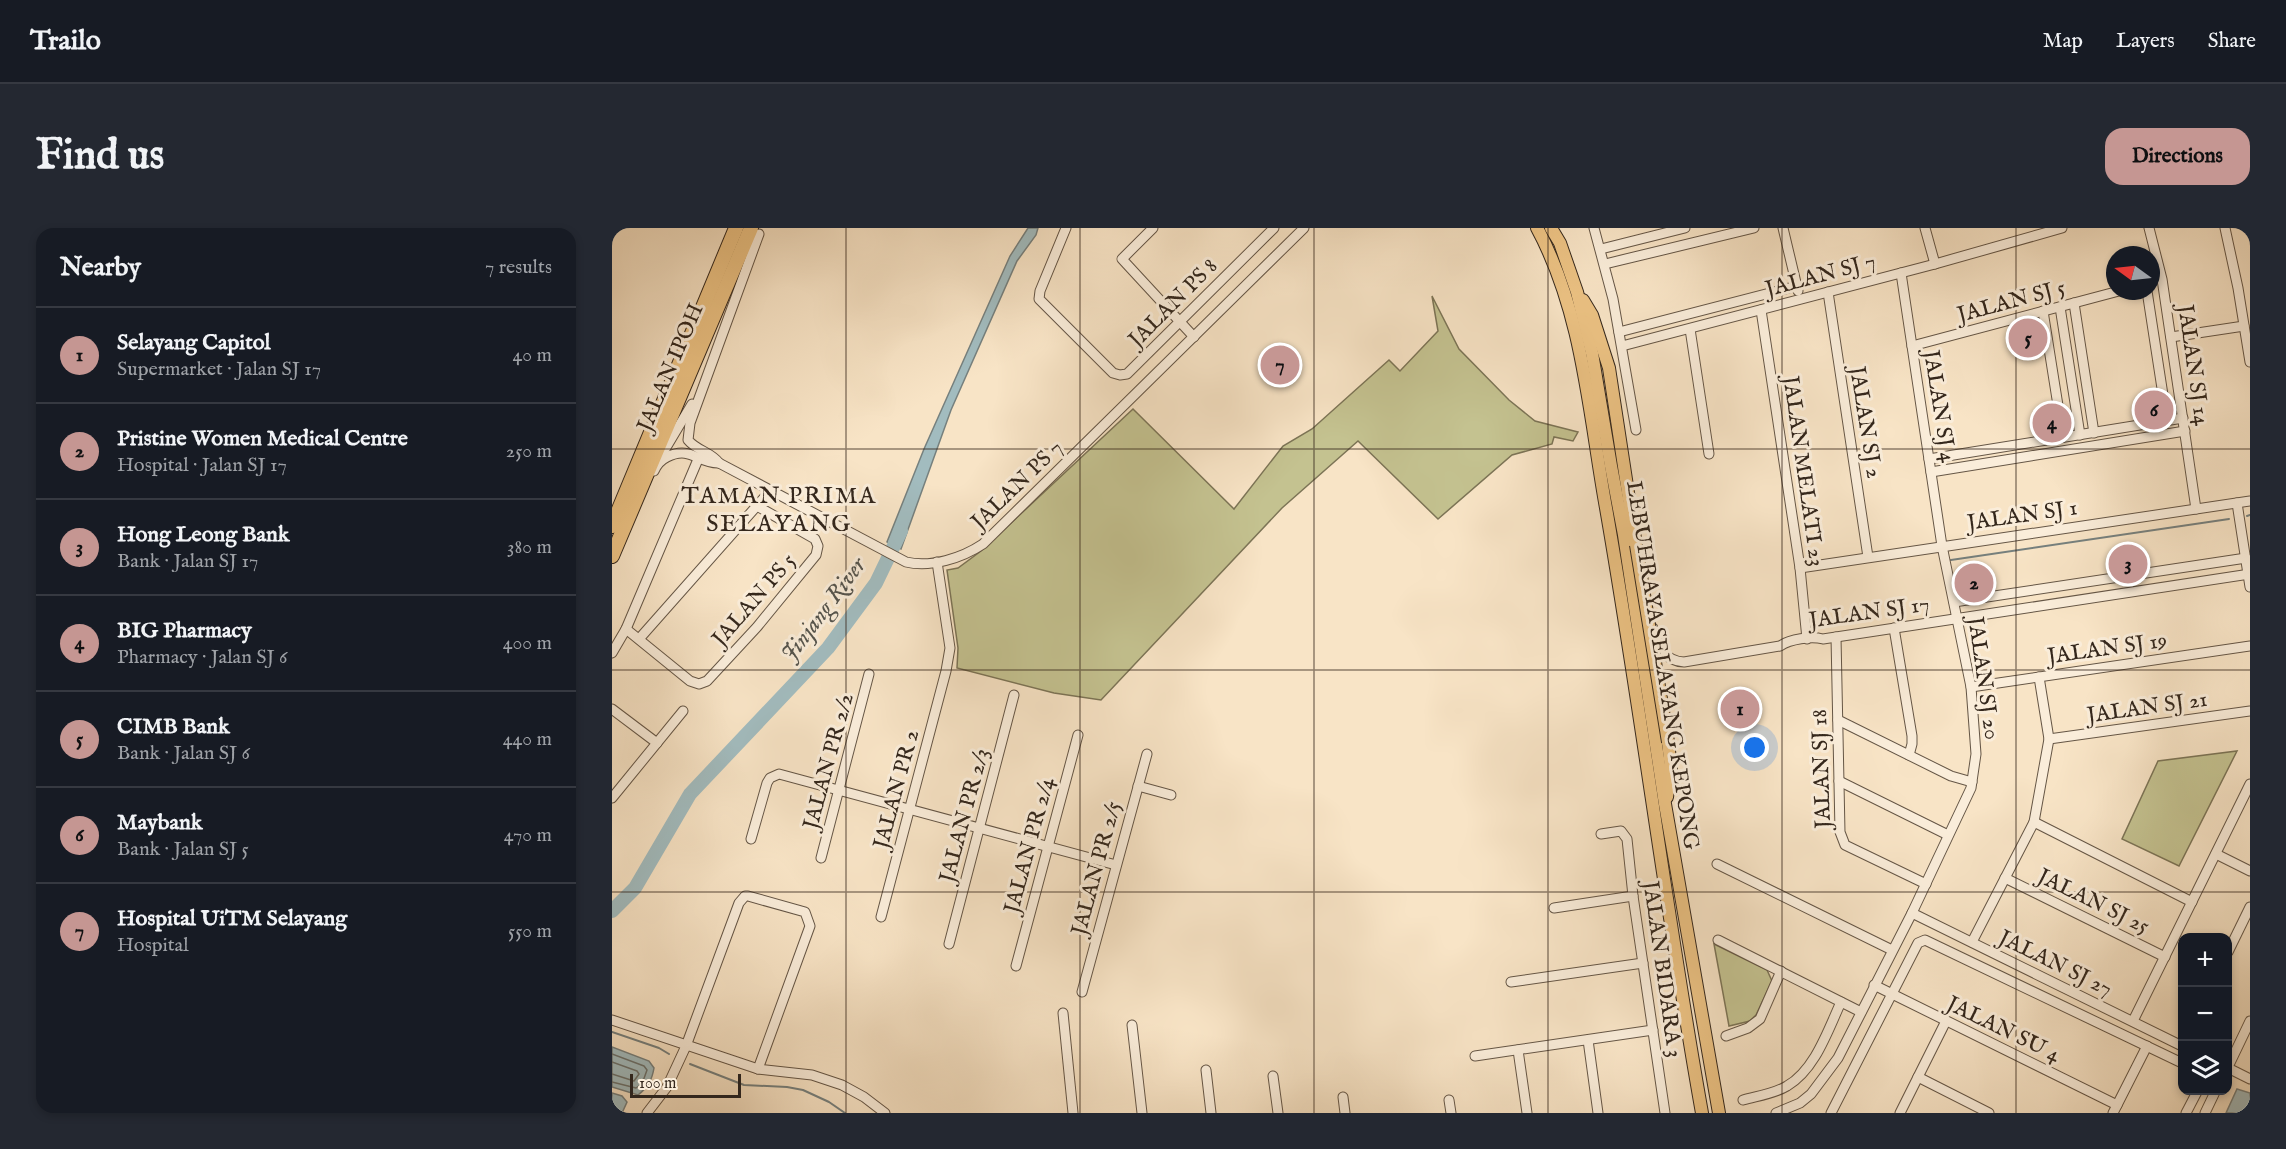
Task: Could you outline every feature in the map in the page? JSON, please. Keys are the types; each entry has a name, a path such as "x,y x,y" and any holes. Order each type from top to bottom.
{"highway":[{"name":"JALAN IPOH","path":"612,526 736,228"},
{"name":"JALAN IPOH","path":"612,556 716,308 730,293 757,230"}],"main road":[{"name":"LEBUHRAYA SELAYANG KEPONG","path":"1537,228 1562,284 1580,359 1623,606 1702,1113"},
{"name":"LEBUHRAYA SELAYANG KEPONG","path":"1551,228 1560,243 1578,292 1592,353 1665,804 1720,1110"},
{"path":"1578,292 1592,315 1609,368 1668,742 1671,768 1669,792 1665,804"},
{"path":"1696,1113 1700,1099"}],"street":[{"name":"JALAN PS 8","path":"1066,228 1040,291 1039,299 1113,373 1120,375 1127,374 1274,228"},
{"path":"1153,228 1122,259 1194,337"},
{"name":"JALAN PS 7","path":"657,465 664,459 681,452 699,457 711,464 719,463 898,558 919,564 937,562 973,551 983,544 1304,228"},
{"path":"1594,228 1605,264 1636,430"},
{"path":"1601,249 1685,228"},
{"path":"1605,264 1755,228"},
{"path":"1783,228 1800,299"},
{"path":"1926,228 1935,264"},
{"name":"JALAN SJ 7","path":"1622,346 1935,264 2062,228"},
{"name":"JALAN SJ 14","path":"2149,228 2162,279 2196,509"},
{"path":"2224,228 2238,288 2250,362"},
{"path":"719,463 715,457 696,448 688,440 690,423 757,230"},
{"name":"JALAN SJ 4","path":"1901,273 1942,546"},
{"path":"1619,332 1797,286"},
{"path":"2238,288 2250,287"},
{"name":"JALAN SJ 2","path":"1828,292 1868,557"},
{"name":"JALAN SJ 5","path":"1912,346 2106,294"},
{"path":"2149,300 2167,421"},
{"path":"2074,303 2094,433"},
{"path":"2060,307 2080,435"},
{"name":"JALAN MELATI 23","path":"1761,310 1800,568 1807,639"},
{"path":"2043,311 2063,437"},
{"path":"2171,337 2244,326"},
{"path":"1690,328 1709,454"},
{"path":"612,556 628,530 674,431 702,389"},
{"path":"1929,459 2183,418"},
{"path":"1931,472 2185,431"},
{"path":"612,653 626,629 699,457"},
{"path":"626,629 639,639 770,490"},
{"name":"JALAN SJ 1","path":"1800,568 2250,501"},
{"path":"2237,503 2250,587"},
{"name":"JALAN PS 5","path":"639,639 690,681 699,684 708,681 757,627 816,555 818,546 815,539 757,506"},
{"name":"JALAN SJ 20","path":"1776,1113 1800,1103 1822,1082 1838,1058 1912,913 1972,782 1977,742 1971,687 1942,546"},
{"path":"919,564 939,577 951,558"},
{"name":"JALAN SJ 17","path":"1954,602 2246,558"},
{"name":"JALAN PR 2","path":"881,917 946,671 950,648 937,562"},
{"name":"JALAN SJ 17","path":"1634,603 1651,621 1662,650 1668,658 1675,662 1780,646 1786,642 1823,639 2249,574"},
{"path":"1894,628 1912,736 1909,755"},
{"name":"JALAN SJ 18","path":"1836,637 1840,832 1845,845 1926,884"},
{"name":"JALAN SJ 19","path":"1971,687 2250,645"},
{"name":"JALAN PR 2/2","path":"821,858 869,674"},
{"path":"1972,942 2034,822 2049,739 2038,677"},
{"name":"JALAN PR 2/3","path":"949,944 1014,696"},
{"path":"612,710 657,743"},
{"path":"612,798 683,711"},
{"name":"JALAN SJ 21","path":"2049,739 2250,711"},
{"path":"1838,720 1951,776 1972,782"},
{"name":"JALAN PR 2/4","path":"1016,966 1078,735"},
{"name":"JALAN PR 2/5","path":"1082,992 1147,754"},
{"path":"752,839 767,783 770,778 779,774 1116,865"},
{"path":"1839,781 1948,836"},
{"path":"2133,1021 2250,784"},
{"path":"1138,786 1171,795"},
{"path":"2034,822 2192,902"},
{"name":"JALAN BIDARA 3","path":"1601,834 1623,832 1627,839 1642,963 1665,1113"},
{"path":"2216,854 2250,871"},
{"path":"1718,864 1892,950"},
{"name":"JALAN SJ 25","path":"2005,878 2165,957"},
{"path":"652,1112 667,1087 686,1046 745,896 752,896 805,912 810,921 808,935 759,1069"},
{"path":"1554,908 1633,896"},
{"path":"2232,944 2250,907"},
{"name":"JALAN SJ 27","path":"1912,913 2178,1042"},
{"path":"1718,940 1861,1012"},
{"path":"1831,1113 1918,943 1925,940 2178,1061"},
{"path":"1510,982 1642,963"},
{"path":"1726,1036 1748,1028 1760,1019 1781,971"},
{"name":"JALAN SU 4","path":"1874,985 2115,1109"},
{"path":"1743,1100 1774,1092 1797,1079 1818,1050 1841,1002"},
{"path":"1063,1013 1074,1113"},
{"path":"612,1020 759,1069 812,1075 842,1085 864,1097 885,1113"},
{"path":"1900,1113 1946,1021"},
{"path":"2232,1059 2250,1021"},
{"path":"1132,1024 1142,1113"},
{"path":"1474,1056 1653,1030"},
{"path":"1588,1040 1598,1113"},
{"path":"2115,1109 2147,1046"},
{"path":"1518,1050 1527,1113"},
{"path":"2232,1069 2250,1079"},
{"path":"1206,1070 1211,1113"},
{"path":"1273,1076 1278,1113"},
{"path":"1918,1077 1974,1110 1989,1113"},
{"path":"2186,1113 2195,1095"},
{"path":"2205,1113 2214,1095"},
{"path":"1343,1097 1345,1113"},
{"path":"1449,1100 1451,1113"}],"shaded area":[{"path":"1432,296 1459,349 1509,400 1535,421 1578,432 1573,441 1554,437 1552,444 1512,455 1438,519 1358,441 1282,508 1101,700 1054,693 957,668 958,648 947,570 958,568 981,551 1133,409 1234,509 1283,446 1312,429 1389,360 1400,371 1438,331"},
{"path":"2237,751 2179,866 2122,839 2158,761"},
{"path":"1714,944 1767,970 1772,981 1756,1015 1750,1021 1729,1026"}],"water":[{"path":"1028,228 1038,228 1036,235 1017,261 951,410 901,549 887,542 924,449 1010,256"},
{"path":"612,1047 649,1061 654,1068 649,1083 638,1095 612,1087"},
{"path":"2237,1089 2250,1093 2250,1113 2226,1113"},
{"path":"612,1093 622,1096 627,1102 622,1113 612,1113"}],"waterway":[{"path":"1951,560 2229,519"},
{"name":"Jinjang River","path":"612,911 635,888 690,794 828,648 876,583 901,531"},
{"path":"612,1032 659,1048 669,1054"},
{"path":"690,1064 744,1085 803,1090 829,1102 845,1113"}],"place":[{"name":"CIMB Bank","path":"2028,338"},
{"name":"Hospital UiTM Selayang","path":"1280,365"},
{"name":"Maybank","path":"2154,410"},
{"name":"BIG Pharmacy","path":"2052,423"},
{"name":"Hong Leong Bank","path":"2128,564"},
{"name":"Pristine Women Medical Centre","path":"1974,583"},
{"name":"Selayang Capitol","path":"1740,709"}],"district":[{"name":"TAMAN PRIMA SELAYANG","path":"779,509"}]}
